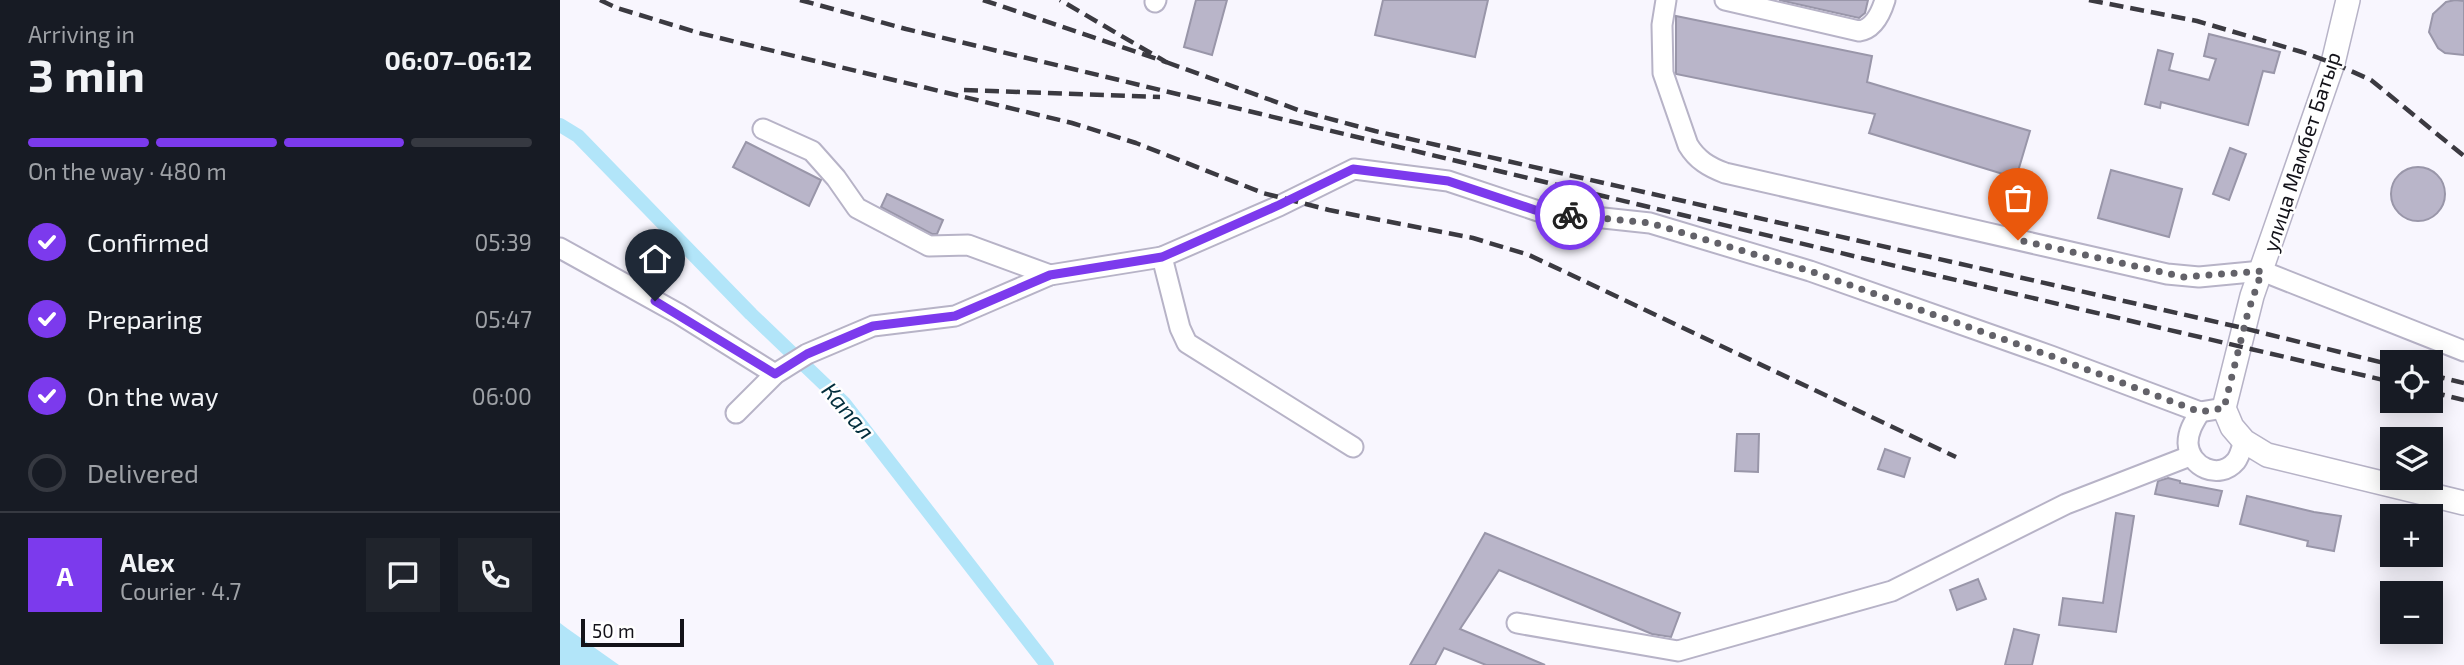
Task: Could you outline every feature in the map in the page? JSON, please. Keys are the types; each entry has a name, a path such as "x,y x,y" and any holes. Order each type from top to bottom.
{"main road":[{"name":"улица Мамбет Батыр","path":"2224,408 2246,317 2333,63 2348,0"},
{"path":"2224,408 2232,428 2244,441 2267,455 2464,503"}],"street":[{"path":"1666,0 1662,25 1663,73 1688,145 1695,156 1709,167 1725,173 2175,275 2199,277 2262,271 2464,351"},
{"path":"1725,0 1859,31 1871,27 1885,0"},
{"path":"763,129 812,151 836,178 857,208 929,246 968,245 1050,275"},
{"path":"736,413 775,374 807,354 873,326 955,316 1050,275 1162,257 1353,169 1448,181 1538,211 1650,223 1810,271 2200,412 2224,408"},
{"path":"560,248 679,314 775,374"},
{"path":"1162,257 1180,328 1187,343 1353,447"},
{"path":"2200,412 2190,428 2188,442 2190,456 2200,466 2213,472 2228,468 2238,460 2244,441"},
{"path":"1517,623 1678,652 1892,591 2066,504 2190,456"}],"water":[{"path":"560,623 568,629 619,665 560,665"}],"building":[{"path":"1196,0 1227,0 1212,55 1184,47"},
{"path":"1383,0 1488,0 1475,57 1375,35"},
{"path":"1779,0 1868,0 1865,13 1859,18"},
{"path":"2464,1 2464,55 2445,53 2438,48 2429,32 2433,14 2446,2"},
{"path":"1676,16 1872,56 1867,82 2030,131 2016,178 1869,133 1875,114 1676,74"},
{"path":"2209,34 2280,52 2274,73 2263,71 2248,125 2161,102 2160,108 2145,104 2158,50 2173,54 2169,70 2209,80 2216,59 2204,56"},
{"path":"746,142 821,180 809,206 733,167"},
{"path":"2230,148 2246,154 2229,200 2213,194"},
{"path":"2418,167 2437,175 2445,194 2437,213 2418,221 2399,213 2391,194 2399,175"},
{"path":"2111,170 2182,189 2169,237 2098,218"},
{"path":"887,194 943,220 937,234 932,234 881,207"},
{"path":"1737,434 1759,434 1758,472 1735,471"},
{"path":"1885,449 1910,458 1904,477 1878,469"},
{"path":"2168,478 2222,491 2218,506 2155,494 2158,481"},
{"path":"2247,496 2341,516 2334,551 2307,546 2308,541 2240,524"},
{"path":"2116,513 2134,516 2116,632 2059,625 2063,598 2103,603"},
{"path":"1485,533 1680,613 1671,637 1652,634 1499,570 1460,629 1545,665 1486,665 1444,648 1435,665 1410,665"},
{"path":"1978,579 1986,599 1957,610 1950,590"},
{"path":"2014,629 2039,635 2032,665 2005,665"}],"waterway":[{"name":"Капал","path":"560,125 578,136 751,314 844,403 1047,665"}],"railway":[{"path":"600,0 617,8 699,33 1072,123 1136,143 1263,193 1329,210 1473,238 1529,255 1956,457"},
{"path":"800,0 906,29 2380,379"},
{"path":"983,0 1166,62 1060,0"},
{"path":"2089,0 2197,21 2333,63 2371,80 2464,156"},
{"path":"1166,62 1301,111 1375,131 2243,328 2380,362"},
{"path":"964,90 1160,97"},
{"path":"2443,378 2464,383"},
{"path":"2443,395 2464,400"}],"way so far":[{"path":"1570,215 1650,223 1810,271 2200,412 2224,408 2243,328 2262,271 2184,277 2018,240"}],"route":[{"path":"655,301 775,374 807,354 873,326 955,316 1050,275 1162,257 1353,169 1448,181 1538,211 1570,215"}]}
